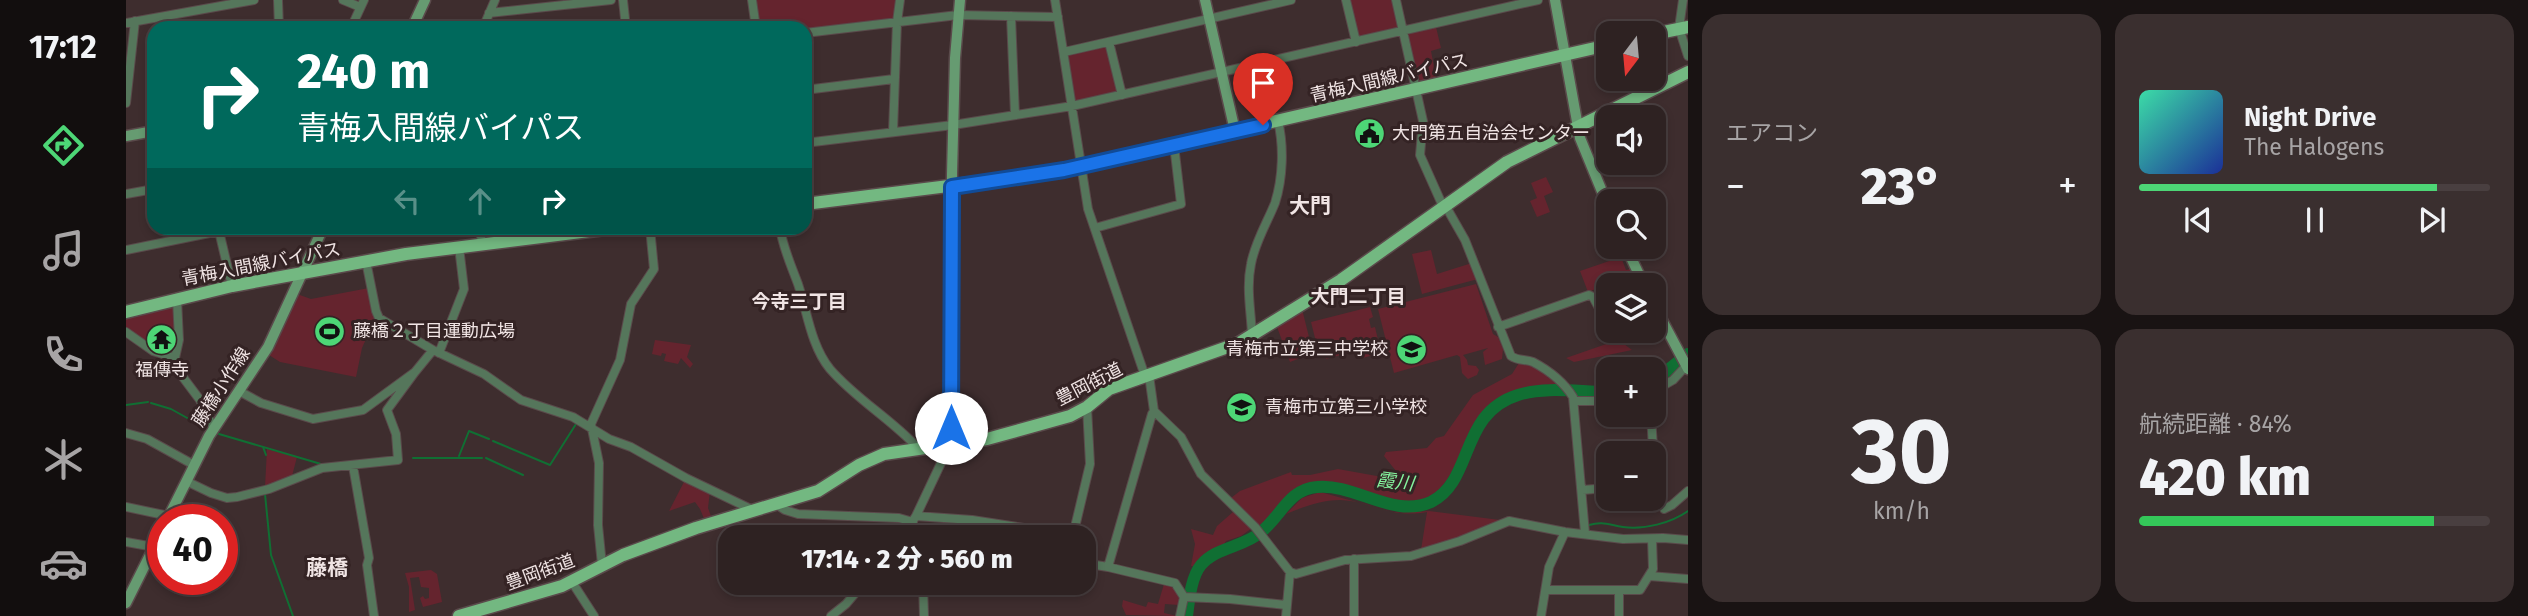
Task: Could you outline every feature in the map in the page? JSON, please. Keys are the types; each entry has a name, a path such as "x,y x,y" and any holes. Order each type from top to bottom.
{"main road":[{"path":"1666,31 1684,27"},
{"name":"青梅入間線バイパス","path":"812,203 952,187 1082,166 1596,48"},
{"name":"豊岡街道","path":"459,616 572,582 643,547 818,491 871,459 898,451 987,439 1070,416 1087,407 1109,389 1232,346 1340,280 1507,162 1688,72"},
{"name":"青梅入間線バイパス","path":"126,312 232,286 366,261 556,235"}],"street":[{"path":"126,103 131,22 207,4 254,0"},
{"path":"278,0 279,21"},
{"path":"343,0 362,4 354,21"},
{"path":"415,21 425,0"},
{"path":"486,21 495,0"},
{"path":"489,13 611,0"},
{"path":"623,0 625,21"},
{"path":"752,0 755,21"},
{"path":"894,132 894,79 900,0"},
{"path":"912,525 950,444 953,125 960,0"},
{"path":"1055,0 1089,212 1147,376 1154,411 1181,437 1201,474 1255,527 1290,572 1298,574 1329,563 1354,559 1397,559 1460,541 1505,521 1623,539 1688,540"},
{"path":"1205,0 1235,131"},
{"path":"1064,52 1291,0"},
{"path":"1346,0 1356,42"},
{"path":"1396,0 1423,121 1420,155 1437,194 1465,240 1511,356 1533,363 1563,381 1573,399 1586,533"},
{"path":"1496,0 1499,9"},
{"path":"812,142 953,125 1072,106 1538,0"},
{"path":"1555,0 1580,138 1601,189"},
{"path":"1683,0 1688,56"},
{"path":"812,32 958,15 1058,17"},
{"path":"1011,16 1015,115"},
{"path":"1109,42 1122,95"},
{"path":"812,89 894,79"},
{"path":"1252,335 1250,271 1256,245 1277,194 1283,144 1278,121"},
{"path":"126,136 147,132"},
{"path":"1095,228 1181,204 1174,145"},
{"path":"126,194 147,190"},
{"path":"126,250 199,235"},
{"path":"220,235 232,286"},
{"name":"藤橋小作線","path":"175,504 214,429 268,347 320,235"},
{"path":"481,235 482,244"},
{"path":"602,565 598,525 599,463 592,422 620,360 631,304 654,269 651,235"},
{"path":"781,235 816,344 829,368 918,448"},
{"path":"186,481 211,493 237,498 322,468 398,460 396,434 387,410 415,372 436,351 464,292 459,247"},
{"path":"366,261 377,315 436,351 484,374 526,402 567,415 608,439 631,447 686,478 753,510"},
{"path":"1498,327 1589,295 1596,305"},
{"path":"177,299 179,340 174,358 179,374 200,400 214,429"},
{"path":"1666,327 1685,363 1673,380 1666,384"},
{"path":"126,332 153,351 174,358"},
{"path":"239,391 268,405 308,418 322,419 366,409 415,372"},
{"path":"1573,399 1596,400"},
{"path":"1075,525 1089,468 1087,407"},
{"path":"1108,567 1154,411"},
{"path":"126,433 147,439 194,465"},
{"path":"353,466 369,558 367,565 374,616"},
{"path":"1582,490 1596,489"},
{"path":"1666,508 1688,491"},
{"path":"776,504 798,514 899,518 910,525"},
{"path":"126,507 147,512"},
{"path":"922,525 972,520 1000,525"},
{"path":"1541,616 1549,566 1565,532"},
{"path":"1546,590 1640,590 1653,569 1652,539"},
{"path":"126,542 147,545"},
{"path":"1354,559 1354,616"},
{"path":"126,603 147,561"},
{"path":"1096,566 1141,577 1171,581 1185,596 1180,616"},
{"path":"1286,616 1290,572"},
{"path":"1649,576 1688,579"},
{"path":"572,582 594,616"},
{"path":"1619,591 1619,616"},
{"path":"831,616 854,595"},
{"path":"923,595 923,616"},
{"path":"1185,596 1286,605"}],"shaded area":[{"path":"756,0 897,0 892,20 812,29 812,21 758,21"},
{"path":"1349,0 1394,0 1399,29 1360,38"},
{"path":"1436,27 1441,48 1431,51 1436,77 1420,81 1407,36 1409,33"},
{"path":"1106,45 1119,91 1075,101 1067,56 1069,53"},
{"path":"1546,177 1553,192 1544,196 1550,212 1537,217 1530,201 1537,198 1531,183"},
{"path":"1431,250 1437,274 1472,263 1478,279 1422,294 1412,254"},
{"path":"1622,259 1626,270 1630,269 1632,273 1596,273 1596,289 1588,292 1580,271"},
{"path":"1476,284 1493,334 1498,337 1503,349 1502,359 1485,365 1483,352 1488,348 1463,355 1468,365 1476,366 1479,370 1477,375 1468,379 1462,373 1460,357 1457,355 1394,373 1378,309"},
{"name":"藤橋２丁目運動広場","path":"369,288 375,319 362,348 356,377 280,362 269,355 297,294 311,299"},
{"path":"176,307 176,340 172,356 154,349 126,328 126,319"},
{"path":"1370,307 1373,317 1369,319 1371,328 1375,327 1381,353 1359,359 1356,351 1326,359 1323,350 1318,350 1311,322"},
{"path":"1302,309 1313,353 1290,362 1277,327"},
{"path":"655,340 691,345 687,357 693,364 690,368 681,358 678,364 664,361 666,354 652,354"},
{"path":"1609,343 1623,343 1632,350 1574,362 1566,358"},
{"path":"1519,363 1531,365 1564,386 1516,392 1491,405 1470,433 1446,481 1435,493 1421,500 1402,502 1333,484 1306,485 1290,494 1260,526 1231,498 1240,491 1291,472 1292,475 1310,475 1338,469 1388,478 1396,471 1384,456 1386,452 1427,448 1436,438 1444,436 1473,395 1512,374"},
{"path":"984,412 984,434 964,439 958,434 958,413"},
{"path":"267,449 297,457 292,476 265,487"},
{"path":"685,480 710,491 708,508 712,519 705,521 695,502 669,511"},
{"path":"1320,492 1359,503 1326,501 1286,514 1302,498"},
{"path":"1429,511 1500,520 1452,541 1421,550 1427,512 1400,513"},
{"path":"1233,512 1252,528 1241,536 1226,541 1222,548 1214,550 1196,567 1191,566 1195,544 1191,529 1213,535 1217,526"},
{"path":"431,570 437,574 442,602 423,607 420,598 429,598 429,588 421,587 419,577 410,578 415,610 409,612 409,587 405,573"},
{"path":"1164,584 1172,587 1178,594 1179,605 1165,604 1164,613 1177,616 1126,615 1122,606 1123,600 1146,607 1148,602 1158,604"}],"waterway":[{"name":"霞川","path":"1666,371 1688,354"},
{"name":"霞川","path":"1187,616 1193,582 1201,565 1214,554 1247,541 1261,532 1299,493 1317,487 1331,487 1388,504 1417,506 1431,502 1445,492 1454,479 1476,431 1486,416 1499,404 1529,392 1596,391"},
{"path":"126,405 148,402"},
{"path":"151,403 171,409 207,429"},
{"path":"493,441 550,465 576,424"},
{"path":"459,456 469,431 489,439"},
{"path":"219,434 321,464"},
{"path":"263,447 266,455"},
{"path":"413,458 482,458"},
{"path":"486,458 523,475"},
{"path":"265,494 271,555 293,616"},
{"path":"1589,525 1602,523 1631,528 1657,525 1688,511"}],"place":[{"name":"大門第五自治会センター","path":"1369,133"},
{"name":"藤橋２丁目運動広場","path":"330,331"},
{"name":"福傳寺","path":"162,339"},
{"name":"青梅市立第三中学校","path":"1411,349"},
{"name":"青梅市立第三小学校","path":"1242,407"}],"district":[{"name":"大門","path":"1310,206"},
{"name":"大門二丁目","path":"1358,296"},
{"name":"今寺三丁目","path":"799,301"},
{"name":"藤橋","path":"327,568"}],"route":[{"path":"951,428 952,187 1044,174 1263,125"}]}
